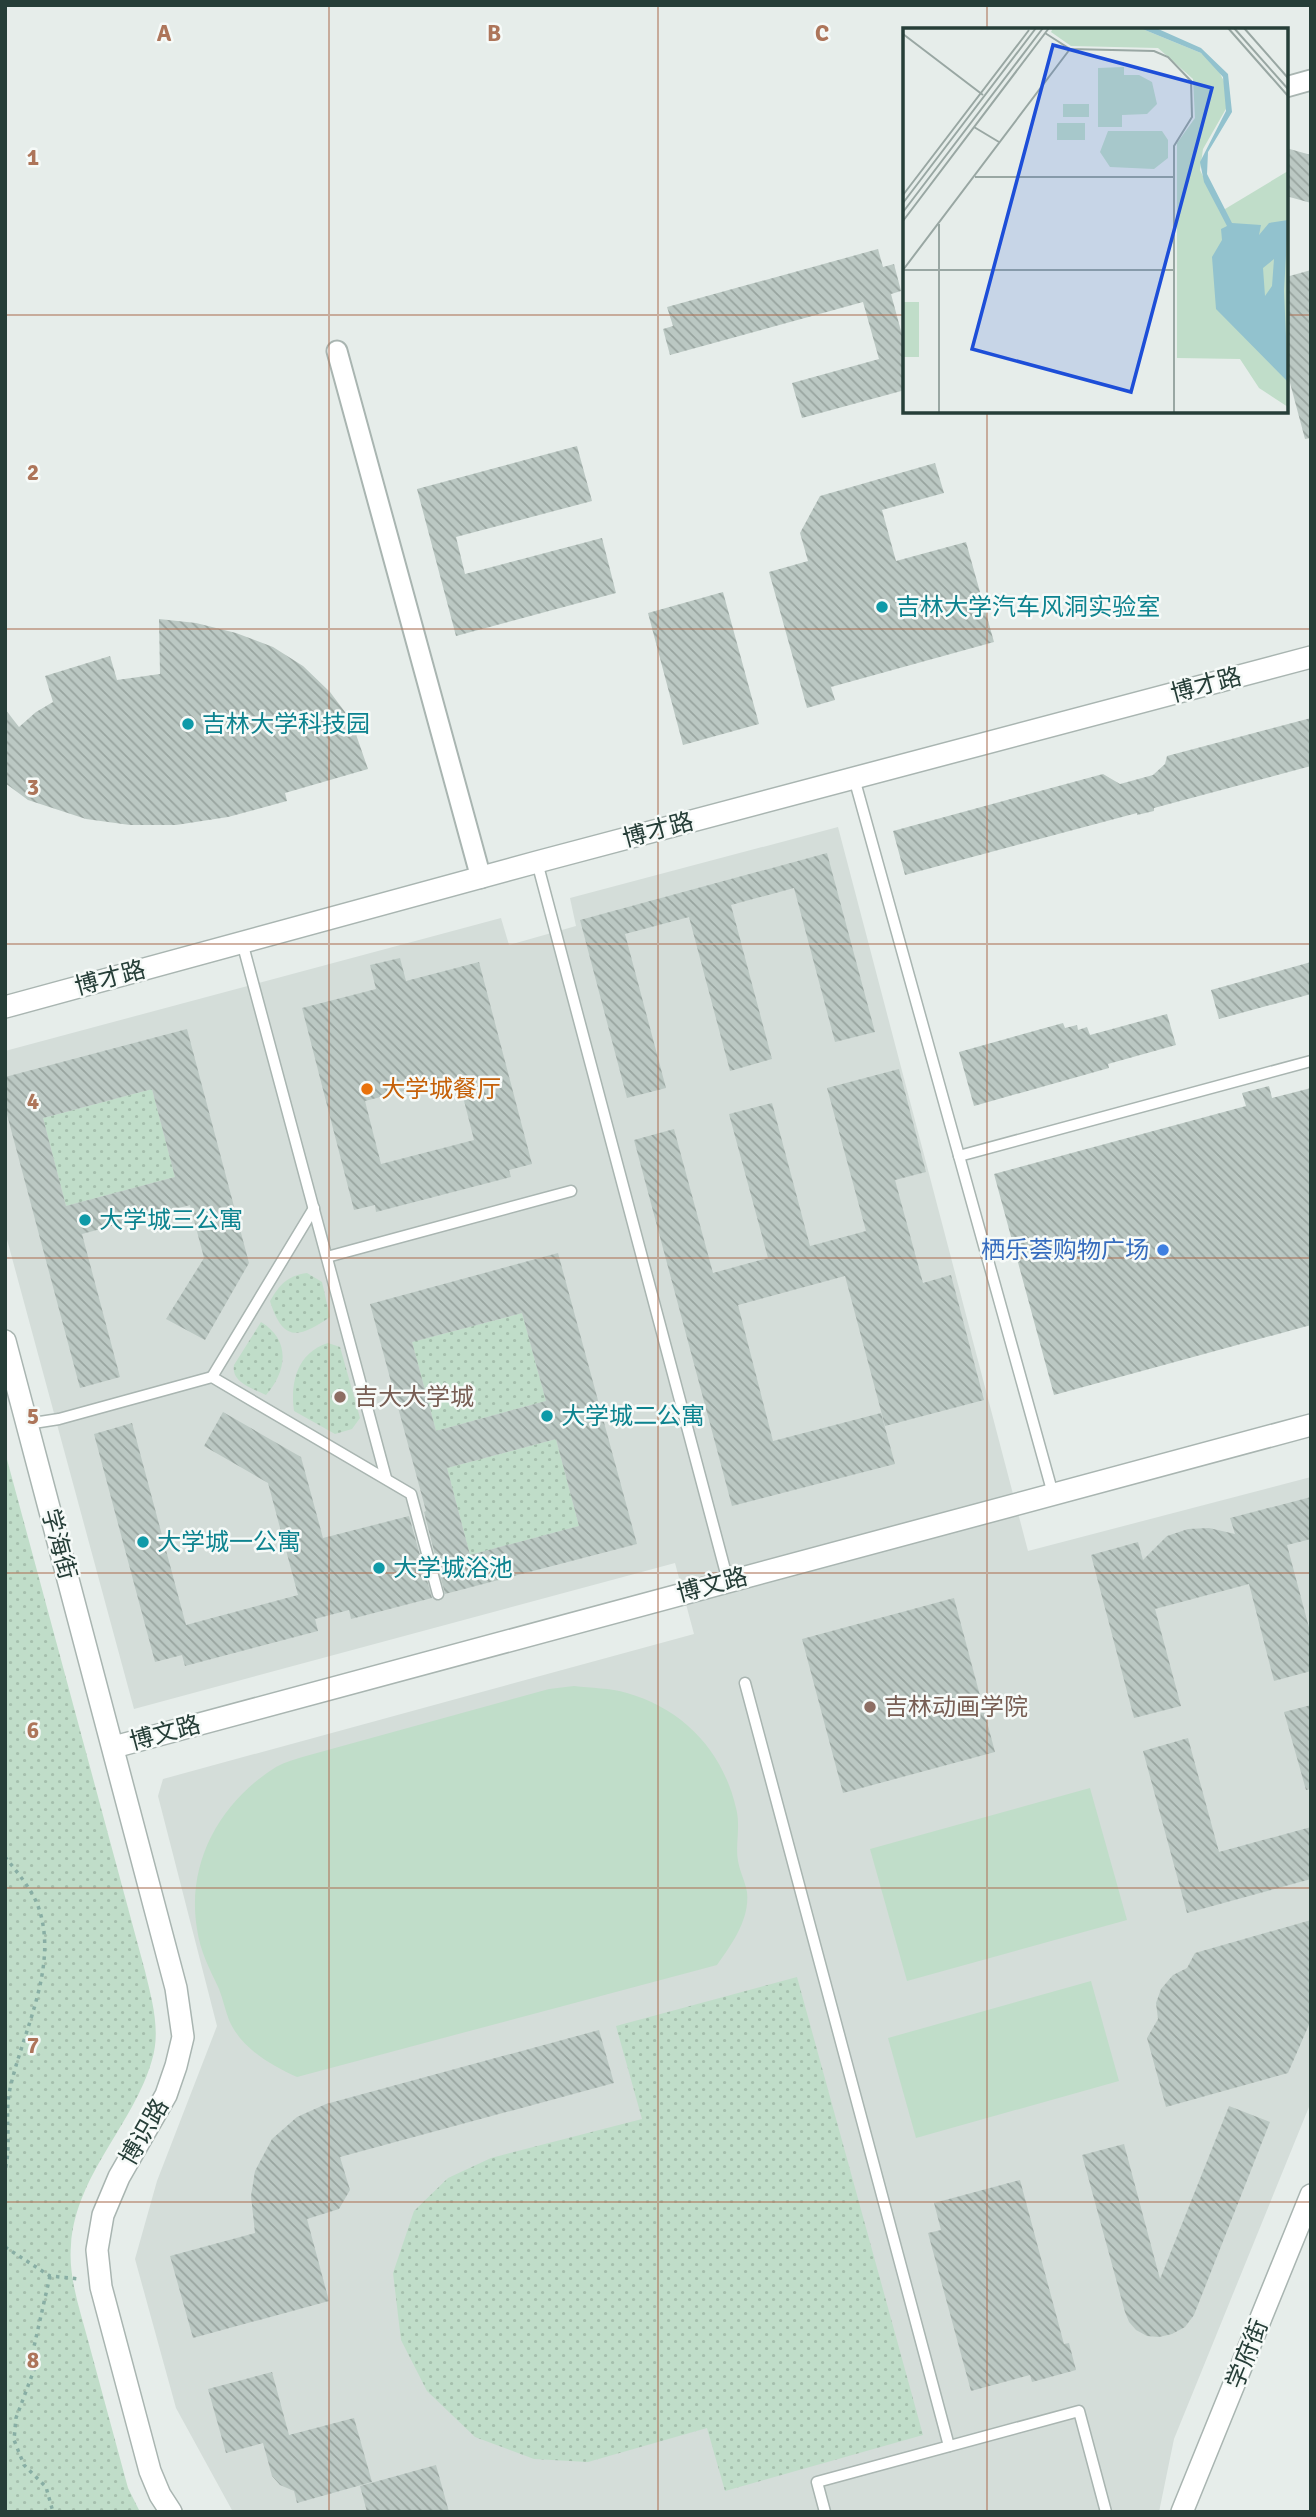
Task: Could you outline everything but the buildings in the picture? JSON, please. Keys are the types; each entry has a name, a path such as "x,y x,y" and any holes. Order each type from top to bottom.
{"street":[{"path":"1288,86 1311,80"},
{"path":"337,351 481,878"},
{"name":"博才路","path":"5,1007 537,862 1311,657"},
{"name":"学海街","path":"5,1341 114,1747"},
{"name":"博文路","path":"114,1747 1311,1425"},
{"name":"博识路","path":"114,1747 176,1987 183,2037 166,2095 119,2177 103,2215 96,2250 101,2287 150,2470 171,2512"},
{"name":"学府街","path":"1182,2512 1311,2195"}],"lane":[{"path":"855,778 1053,1494"},
{"path":"537,862 727,1581"},
{"path":"242,942 386,1478"},
{"path":"959,1156 1311,1061"},
{"path":"327,1257 571,1191"},
{"path":"27,1424 59,1419 212,1377 314,1208"},
{"path":"212,1377 411,1494 439,1594"},
{"path":"745,1683 949,2446"},
{"path":"825,2512 817,2483 1079,2411 1106,2512"}],"path":[{"path":"5,1857 23,1879 37,1905 43,1927 44,1948 38,1997 9,2091 5,2170"},
{"path":"5,2247 50,2276 79,2279"},
{"path":"50,2276 33,2351 34,2370 16,2418 15,2440 24,2465 46,2487 53,2512"}],"shaded area":[{"name":"吉林动画学院","path":"838,827 1028,1551 1311,1477 1311,2102 1174,2439 1159,2512 233,2512 176,2408 135,2259 157,2181 217,2026 158,1796 163,1779 694,1634 675,1563 134,1709 5,1232 5,1051 501,918 509,945 576,926 570,898"}],"green space":[{"path":"152,1089 175,1177 66,1206 43,1118"},
{"path":"307,1273 322,1282 330,1317 309,1329 293,1333 280,1324 270,1301 285,1282 294,1276"},
{"path":"522,1313 546,1401 436,1431 412,1342"},
{"path":"261,1322 271,1329 277,1338 283,1356 278,1376 266,1395 239,1381 234,1371 234,1365"},
{"path":"328,1343 340,1347 360,1418 352,1429 335,1434 294,1411 293,1400 295,1379 303,1361 317,1348"},
{"path":"556,1439 579,1526 470,1555 447,1468"},
{"path":"5,1452 145,1971 154,2016 155,2049 144,2083 83,2195 75,2219 71,2245 71,2270 76,2295 128,2488 140,2512 5,2512"},
{"path":"574,1686 627,1693 666,1710 698,1735 721,1768 730,1787 737,1815 737,1855 747,1902 739,1931 717,1965 297,2077 267,2061 249,2047 229,2020 203,1953 198,1937 195,1905 202,1858 223,1816 238,1798 276,1767 291,1761 549,1689"},
{"path":"1090,1788 1127,1920 907,1981 870,1849"},
{"path":"797,1977 923,2435 725,2491 707,2428 588,2462 534,2459 475,2437 427,2391 401,2340 393,2273 414,2211 448,2178 491,2158 642,2119 616,2026"},
{"path":"1091,1981 1119,2081 916,2138 888,2038"}],"place":[{"name":"吉林大学汽车风洞实验室","path":"882,607"},
{"name":"吉林大学科技园","path":"188,724"},
{"name":"大学城餐厅","path":"367,1089"},
{"name":"大学城三公寓","path":"85,1220"},
{"name":"栖乐荟购物广场","path":"1163,1250"},
{"name":"吉大大学城","path":"340,1397"},
{"name":"大学城二公寓","path":"547,1416"},
{"name":"大学城一公寓","path":"143,1542"},
{"name":"大学城浴池","path":"379,1568"},
{"name":"吉林动画学院","path":"870,1707"}]}
